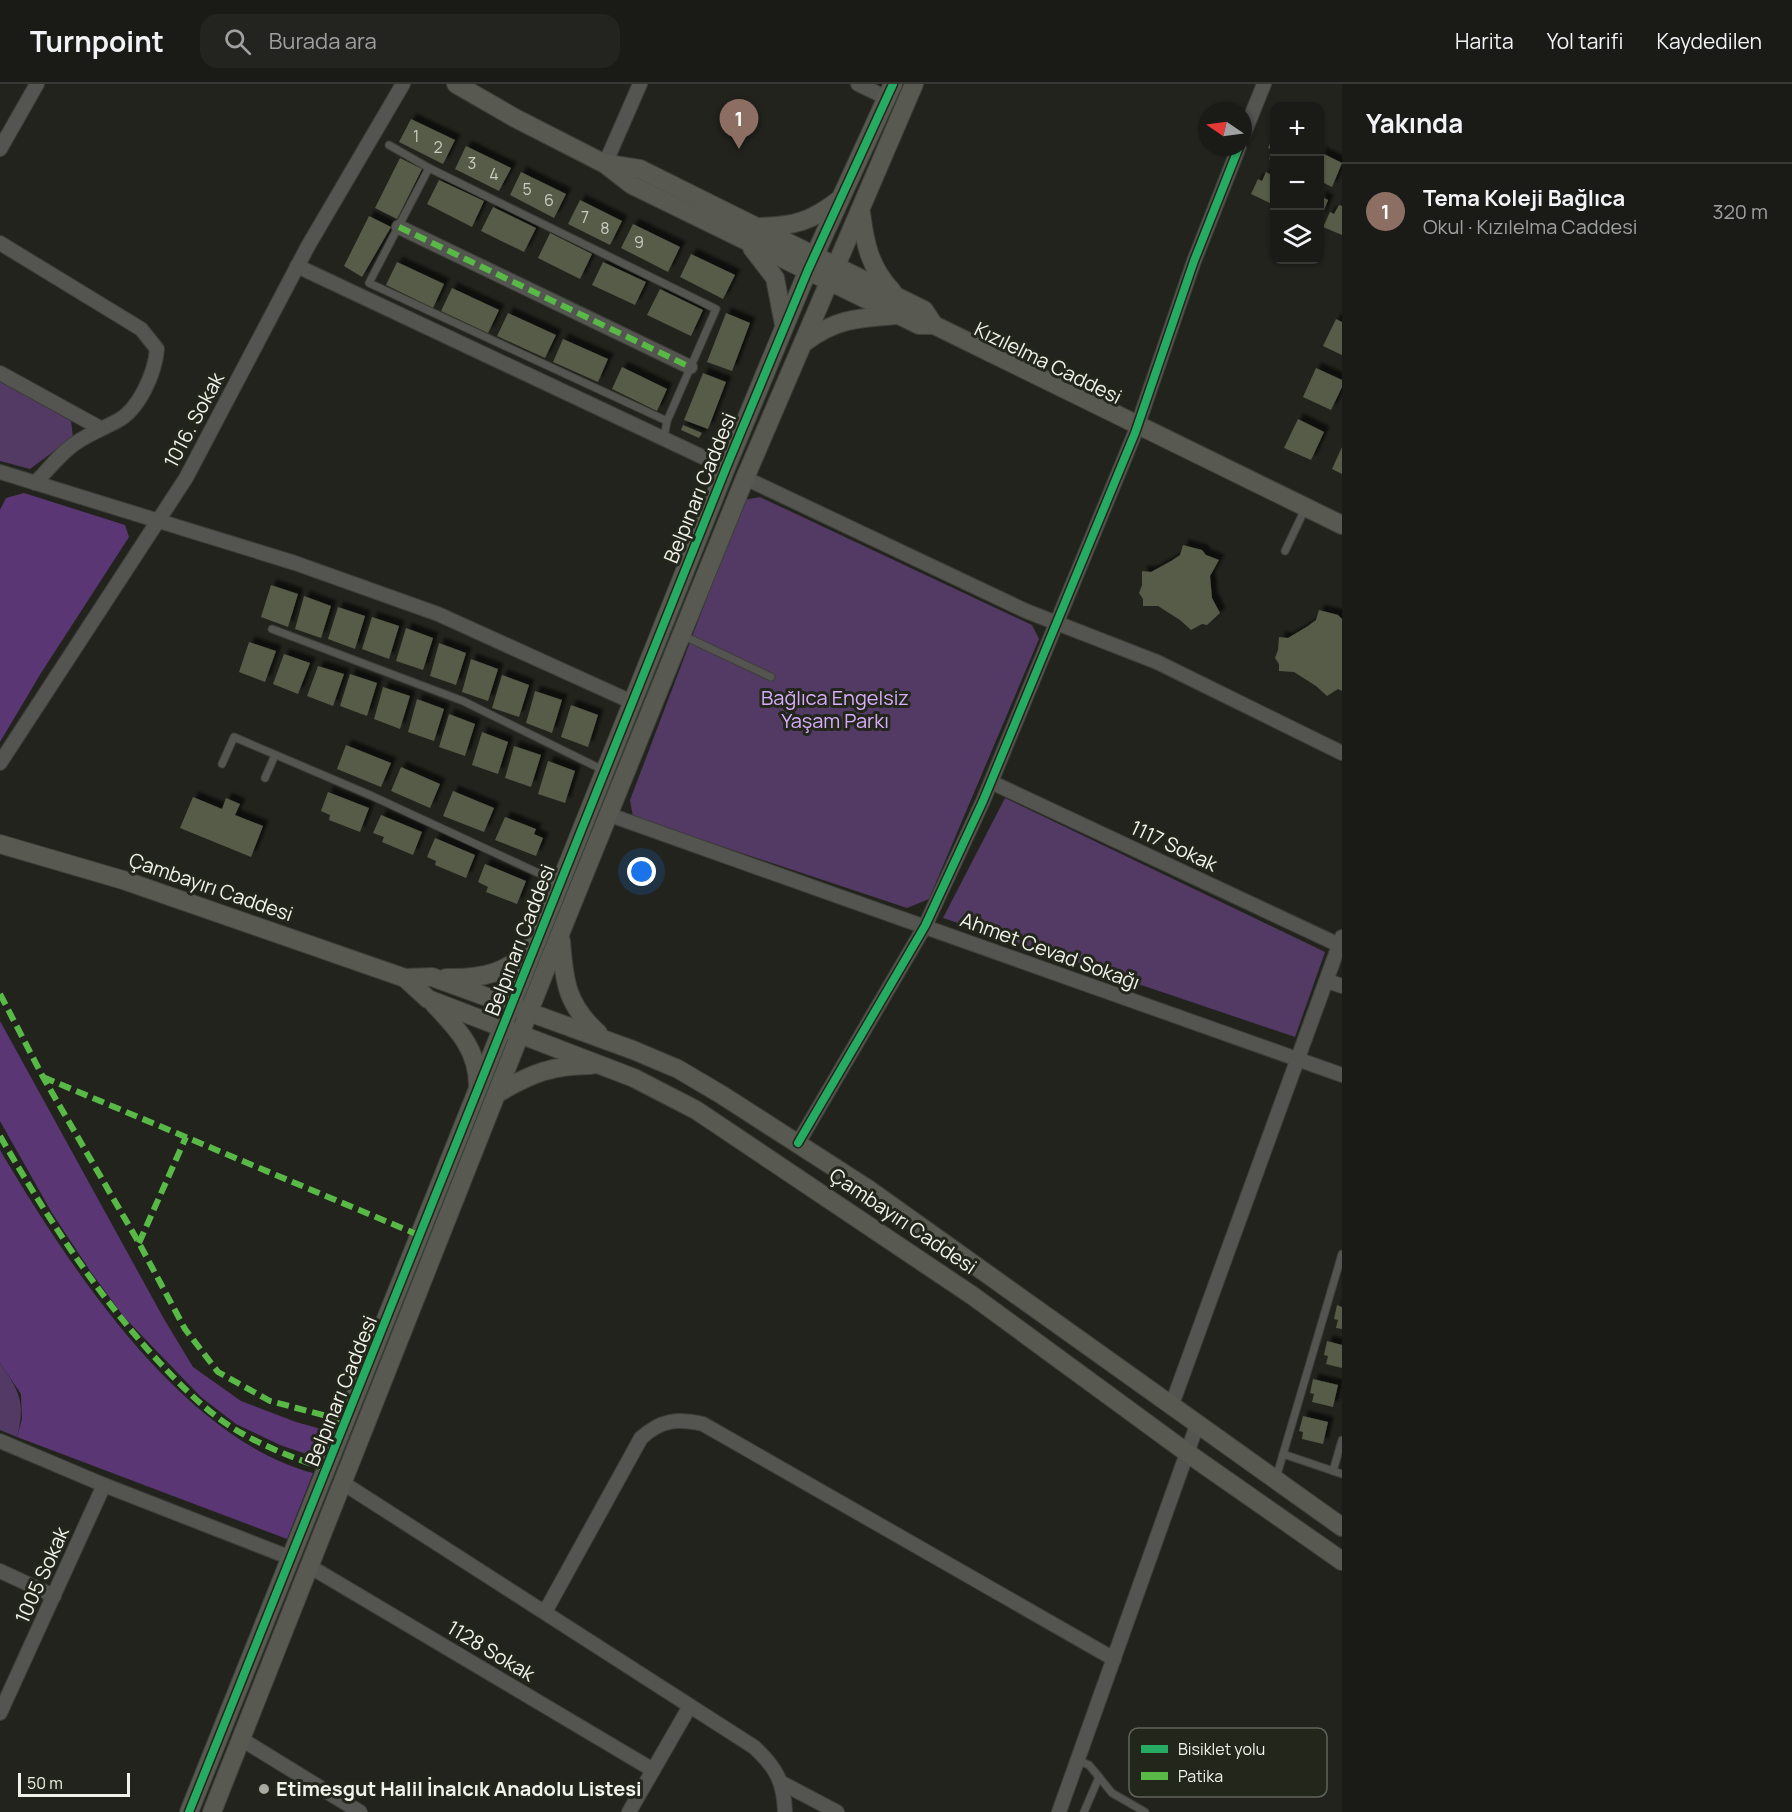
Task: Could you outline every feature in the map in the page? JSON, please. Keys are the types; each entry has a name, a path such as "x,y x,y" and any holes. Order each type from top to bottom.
{"street":[{"path":"0,148 37,84"},
{"name":"1016. Sokak","path":"0,763 186,478 297,266 403,84"},
{"name":"Kızılelma Caddesi","path":"456,84 515,118 605,164 632,185 751,235 834,274 899,307 918,326 934,325 1342,525"},
{"path":"605,164 640,84"},
{"path":"858,84 890,91"},
{"name":"Belpınarı Caddesi","path":"212,1812 560,935 745,478 914,84"},
{"path":"1252,114 1264,84"},
{"name":"Belpınarı Caddesi","path":"189,1812 726,468 811,263 890,91"},
{"path":"798,1143 926,926 991,782 1137,425 1194,261 1235,156"},
{"path":"784,328 775,278 751,235 803,223 825,212 841,198"},
{"path":"804,343 830,325 899,307 878,276 870,259 864,242 860,212"},
{"path":"399,227 690,367"},
{"path":"0,243 141,329 157,349 152,374 130,411 117,421 100,428 68,448 36,483"},
{"path":"297,266 726,468"},
{"path":"0,373 100,428"},
{"path":"1,475 110,505 157,522 295,563 438,614 632,702"},
{"path":"745,478 1026,611 1057,621 1157,662 1342,753"},
{"name":"1117 Sokak","path":"991,782 1341,941"},
{"name":"Ahmet Cevad Sokağı","path":"610,815 1342,1075"},
{"name":"Çambayırı Caddesi","path":"0,844 123,880 405,978 432,977 678,1069 798,1143 877,1196 1342,1527"},
{"path":"560,935 567,991 579,1016 606,1041"},
{"path":"432,977 460,978 505,970 523,957 539,936"},
{"path":"1171,1407 1341,941"},
{"name":"Çambayırı Caddesi","path":"405,978 428,999 601,1065 661,1091 718,1124 973,1296 1186,1452 1342,1561"},
{"path":"1327,981 1342,986"},
{"path":"428,999 453,1024 468,1044 478,1074 477,1094"},
{"path":"498,1093 526,1076 551,1067 601,1065"},
{"path":"545,1611 641,1438 654,1426 672,1419 686,1420 703,1424 1114,1659"},
{"path":"1059,1812 1197,1425"},
{"path":"0,1441 104,1485 291,1558"},
{"path":"343,1483 754,1747 771,1762 782,1783 785,1812"},
{"name":"1005 Sokak","path":"0,1713 4,1693 54,1596 104,1485"},
{"name":"1128 Sokak","path":"309,1566 653,1770"},
{"path":"0,1571 54,1596"},
{"path":"629,1812 690,1706"},
{"path":"241,1739 360,1812"},
{"path":"782,1783 837,1812"}],"lane":[{"path":"389,145 429,168 716,309 667,421 664,438"},
{"path":"429,168 369,283 667,421"},
{"path":"1285,551 1306,507"},
{"path":"272,629 463,701 605,771"},
{"path":"682,635 771,677"},
{"path":"222,764 234,737 560,883"},
{"path":"265,778 275,754"},
{"path":"1275,1480 1342,1254"},
{"path":"1333,1471 1342,1440"},
{"path":"1283,1454 1342,1474"},
{"path":"1077,1760 1089,1765 1112,1793 1145,1812"},
{"path":"1084,1812 1099,1777"}],"green space":[{"path":"0,380 71,421 73,437 30,469 0,461"},
{"name":"Bağlıca Engelsiz Yaşam Parkı","path":"760,497 1032,625 1039,639 929,899 907,908 633,817 630,800 744,500"},
{"path":"1005,798 1325,952 1295,1037 943,918"},
{"path":"0,1363 19,1397 21,1415 17,1437 0,1430"}],"shaded area":[{"path":"24,493 125,525 129,537 41,673 0,742 0,510 6,498"},
{"path":"0,1021 164,1319 193,1367 241,1401 296,1422 328,1431 318,1458 280,1445 236,1424 201,1397 124,1317 91,1272 52,1213 0,1121"},
{"path":"0,1150 58,1243 93,1293 132,1341 173,1385 217,1424 264,1454 313,1473 287,1539 17,1437 22,1419 21,1394 0,1363"}],"building":[{"path":"411,119 455,140 443,164 399,142"},
{"path":"466,146 511,168 499,191 455,169"},
{"path":"1324,154 1342,163 1332,187 1324,183"},
{"path":"400,158 422,169 397,219 375,208"},
{"path":"521,172 566,194 554,218 510,195"},
{"path":"1266,172 1270,174 1270,203 1251,194 1258,179 1262,181"},
{"path":"439,180 484,201 472,227 427,204"},
{"path":"1324,198 1328,200 1324,210"},
{"path":"580,200 622,221 610,245 568,224"},
{"path":"1339,205 1342,206 1342,235 1324,227 1330,212 1334,214"},
{"path":"493,207 536,228 524,252 481,231"},
{"path":"369,216 391,227 362,277 344,266"},
{"path":"633,224 680,247 668,272 621,248"},
{"path":"550,233 592,254 580,279 538,258"},
{"path":"691,254 735,275 723,299 680,277"},
{"path":"397,262 444,284 433,308 386,285"},
{"path":"603,262 646,282 635,305 592,285"},
{"path":"452,288 499,310 488,333 441,311"},
{"path":"660,289 703,310 691,336 647,315"},
{"path":"508,313 556,335 545,358 497,336"},
{"path":"726,313 750,323 732,371 707,362"},
{"path":"1336,319 1342,322 1342,355 1323,346"},
{"path":"563,339 608,359 598,382 553,362"},
{"path":"622,367 667,389 657,411 612,389"},
{"path":"1316,368 1342,380 1342,387 1331,410 1303,397"},
{"path":"703,373 726,382 708,429 684,420"},
{"path":"1298,419 1324,432 1311,460 1284,448"},
{"path":"683,425 702,433 699,438 681,430"},
{"path":"1342,447 1342,474 1332,469"},
{"path":"1183,545 1202,550 1206,555 1219,560 1210,576 1212,598 1220,613 1207,625 1202,624 1191,630 1158,606 1143,606 1143,599 1139,593 1142,585 1142,571 1151,572 1171,561 1180,555"},
{"path":"271,585 298,594 288,627 261,617"},
{"path":"304,596 331,606 321,638 295,629"},
{"path":"338,607 365,616 355,649 328,639"},
{"path":"1319,610 1338,615 1342,619 1342,691 1338,689 1327,696 1294,672 1279,671 1279,664 1275,658 1279,637 1288,638 1308,626 1316,620"},
{"path":"372,617 399,626 389,659 362,649"},
{"path":"406,628 433,638 423,670 396,661"},
{"path":"249,642 276,651 265,682 239,672"},
{"path":"439,643 466,653 456,685 430,676"},
{"path":"284,654 310,663 298,694 273,684"},
{"path":"471,659 498,669 488,701 462,692"},
{"path":"318,666 344,674 333,706 307,696"},
{"path":"350,674 377,683 367,716 340,706"},
{"path":"502,675 529,685 519,717 492,708"},
{"path":"383,687 410,696 400,729 374,719"},
{"path":"535,691 562,700 552,733 526,723"},
{"path":"417,699 444,709 434,741 408,732"},
{"path":"571,705 598,715 588,747 561,737"},
{"path":"449,714 475,724 465,756 439,747"},
{"path":"482,732 508,742 498,774 472,765"},
{"path":"346,745 391,763 381,787 337,769"},
{"path":"514,746 541,755 531,787 505,778"},
{"path":"548,761 575,771 565,803 538,794"},
{"path":"401,767 440,784 430,808 391,791"},
{"path":"453,791 494,808 484,832 443,816"},
{"path":"328,792 369,808 360,832 329,820 330,815 321,811"},
{"path":"193,797 222,809 226,798 240,804 235,815 263,826 251,857 180,828"},
{"path":"381,815 422,832 413,855 382,842 384,837 373,833"},
{"path":"505,817 536,829 534,834 543,838 536,856 495,840"},
{"path":"435,838 475,855 466,878 435,865 436,861 427,857"},
{"path":"485,864 526,881 517,904 486,892 488,887 478,882"},
{"path":"1337,1305 1342,1307 1342,1329 1336,1328 1338,1320 1334,1319"},
{"path":"1327,1341 1342,1345 1342,1368 1326,1364 1328,1356 1324,1355"},
{"path":"1313,1379 1338,1385 1333,1407 1312,1402 1314,1394 1310,1393"},
{"path":"1303,1416 1328,1422 1323,1444 1302,1439 1303,1432 1299,1431"}],"marked path":[{"path":"399,227 690,367"},
{"path":"0,994 43,1077 139,1243 185,1329 218,1372 270,1401 346,1421"},
{"path":"43,1077 421,1236"},
{"path":"0,1136 54,1225 94,1282 137,1337 179,1383 209,1411 243,1434 284,1454 327,1469"},
{"path":"139,1243 186,1137"}],"cycle path":[{"path":"189,1812 726,468 808,270 893,84"},
{"path":"798,1143 925,926 983,801 1135,433 1194,261 1235,156"}],"place":[{"name":"Tema Koleji Bağlıca","path":"739,149"},
{"name":"Etimesgut Halil İnalcık Anadolu Listesi","path":"264,1789"}]}
